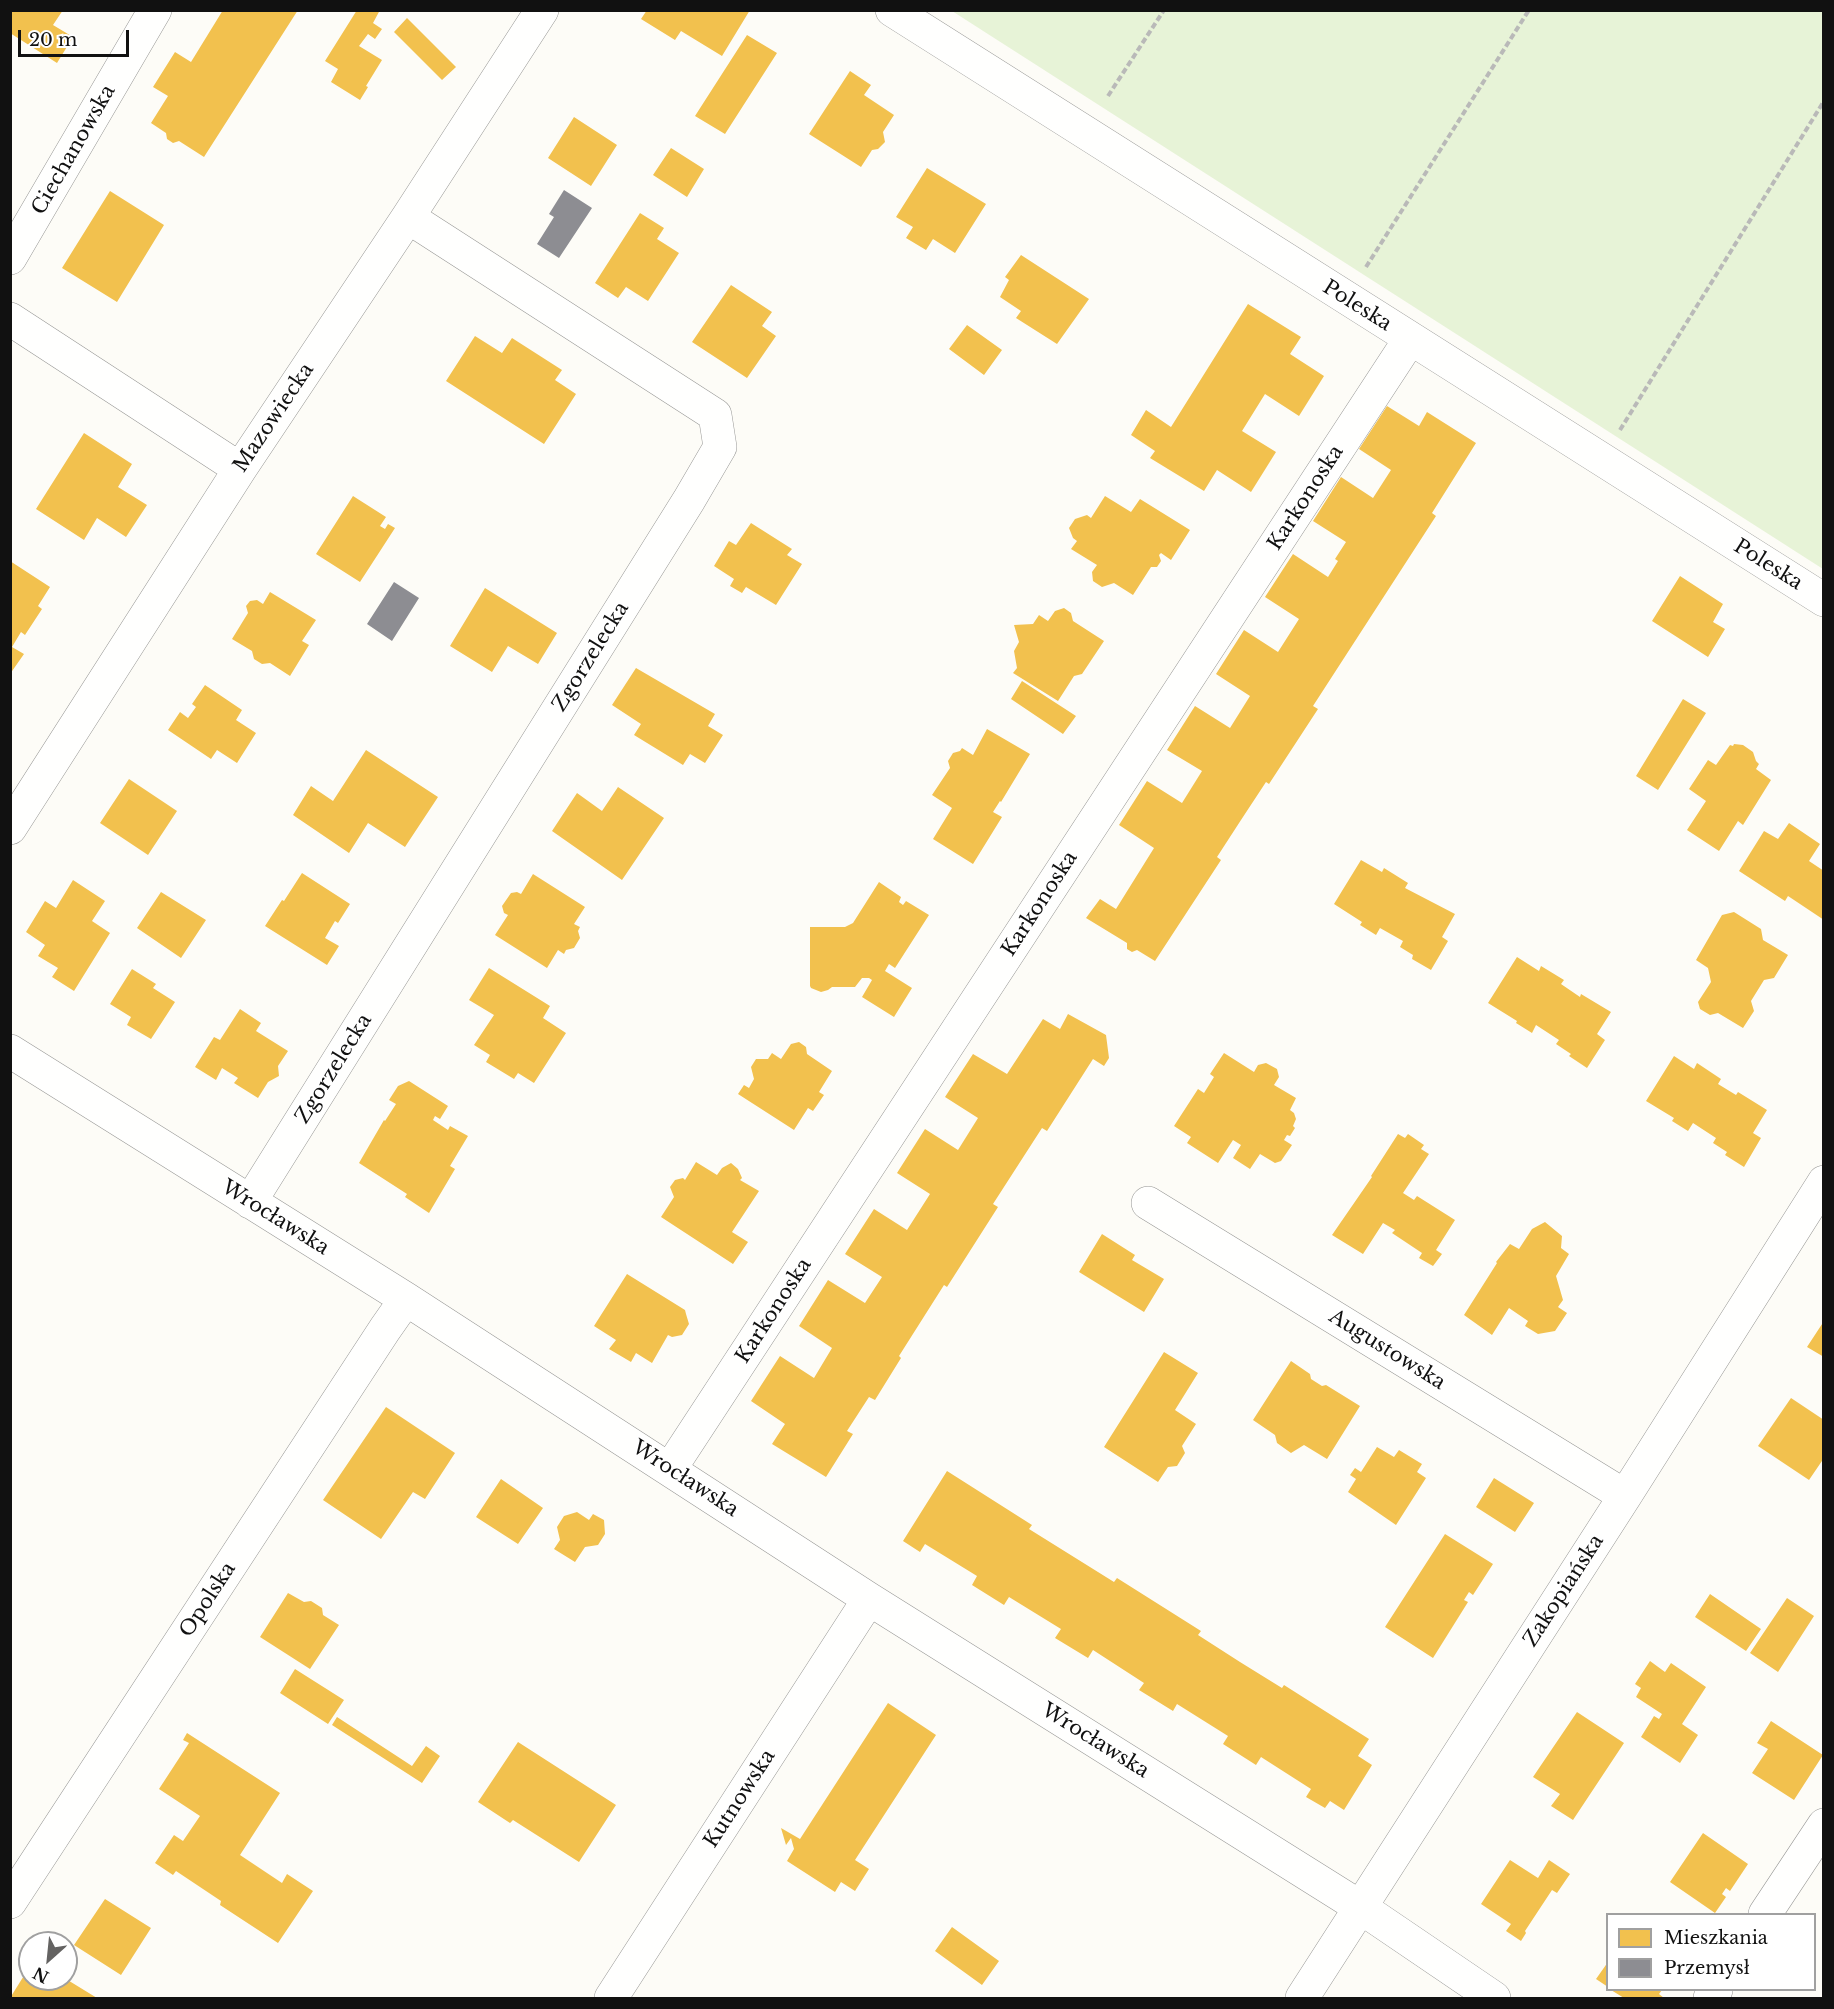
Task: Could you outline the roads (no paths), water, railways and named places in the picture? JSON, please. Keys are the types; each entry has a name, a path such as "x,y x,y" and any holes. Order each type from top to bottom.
{"street":[{"name":"Ciechanowska","path":"10,258 155,10"},
{"name":"Mazowiecka","path":"10,828 240,469 408,217 542,10"},
{"name":"Poleska","path":"892,10 1824,600"},
{"name":"Zgorzelecka","path":"250,1202 683,510 720,447 715,415 408,217"},
{"path":"10,319 240,469"},
{"name":"Karkonoska","path":"670,1469 1410,339"},
{"name":"Wrocławska","path":"10,1051 406,1299 869,1599 1360,1907 1494,1998"},
{"name":"Zakopiańska","path":"1302,1998 1824,1182"},
{"name":"Augustowska","path":"1148,1203 1625,1496"},
{"name":"Opolska","path":"10,1902 406,1299"},
{"name":"Kutnowska","path":"611,1998 869,1599"},
{"path":"1766,1913 1824,1826"}]}
